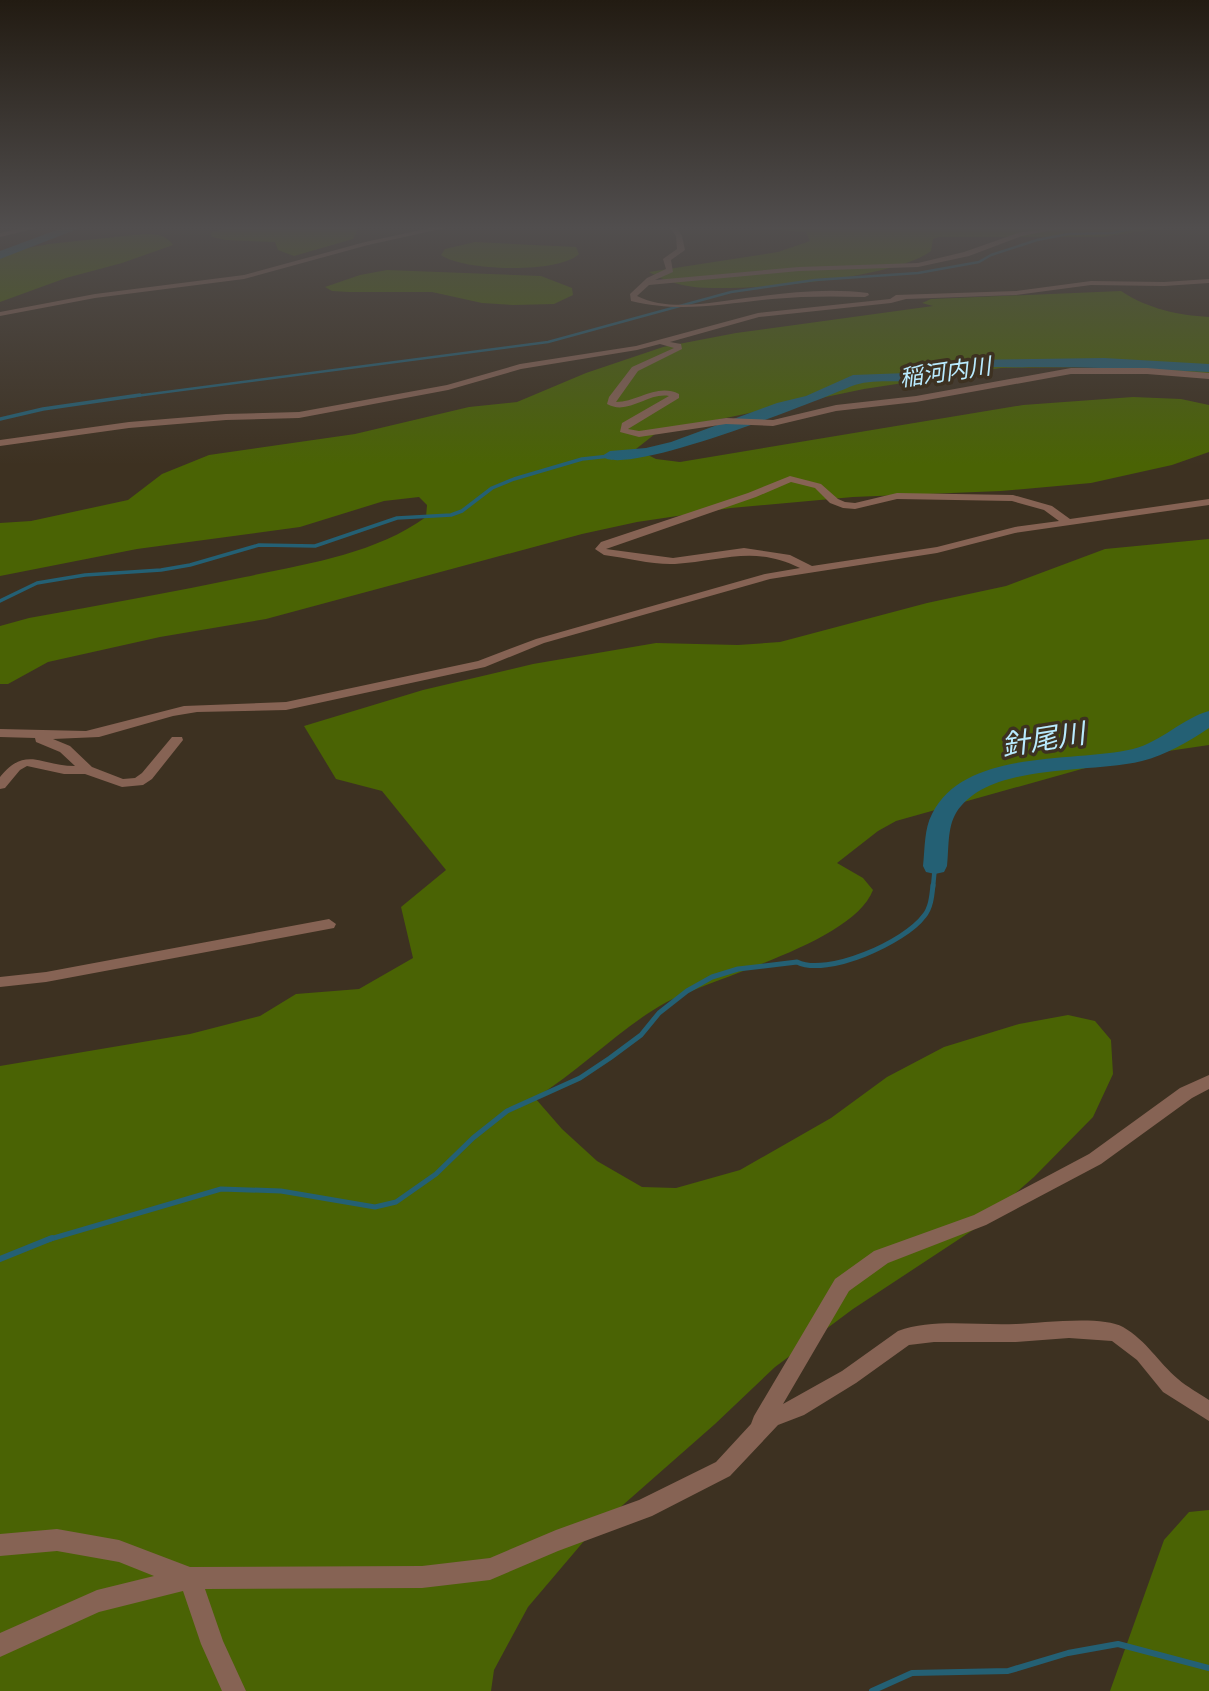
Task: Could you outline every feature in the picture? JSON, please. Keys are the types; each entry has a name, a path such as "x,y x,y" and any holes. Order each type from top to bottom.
{"street":[{"path":"0,314 37,307"},
{"path":"664,307 693,307"},
{"path":"0,443 129,425 226,417 299,415 448,387 520,368 658,342 758,316 825,307"},
{"path":"658,342 678,346 678,349 635,369 611,404 624,406 665,392 676,396 625,425 623,430 639,433 726,421 767,424 836,408 916,399 1056,373 1147,371 1209,376"},
{"path":"808,568 786,558 744,551 661,561 604,552 600,549 605,544 752,495 790,479 818,486 834,501 843,505 855,506 913,496 1013,498 1048,508 1066,522"},
{"path":"0,733 86,735 183,710 213,707 256,710 286,706 481,664 540,641 769,576 937,550 1015,530 1209,502"},
{"path":"30,734 65,749 87,770"},
{"path":"0,785 15,767 25,762 64,770 87,770 122,783 138,782 147,776 177,740"},
{"path":"0,982 46,977 329,924"},
{"path":"751,1439 842,1285 881,1257 980,1220 1095,1159 1186,1093 1209,1081"},
{"path":"0,1646 97,1601 190,1578 422,1577 490,1569 556,1541 644,1509 723,1469 771,1418 797,1408 849,1377 905,1337 934,1333 1017,1333 1069,1329 1116,1334 1144,1354 1170,1385 1209,1412"},
{"path":"0,1545 57,1540 69,1542 119,1551 190,1578 213,1644 234,1691"}],"green space":[{"path":"926,307 1156,307 1186,315 1209,317 1209,374 1094,367 1001,368 864,389 716,420 655,434 636,449 656,459 680,462 1023,405 1133,397 1181,399 1209,405 1209,452 1172,465 1091,483 1001,491 853,497 731,508 637,522 582,534 266,619 160,637 48,662 8,684 0,684 0,626 339,556 406,530 426,517 427,505 419,497 384,501 300,527 137,549 0,576 0,523 31,521 128,500 162,474 209,455 355,434 469,407 517,402 586,373 663,347 736,333"},
{"path":"1209,539 1209,745 1121,758 896,821 878,831 837,863 863,878 873,890 860,909 839,926 812,942 665,1003 632,1024 535,1098 562,1129 597,1161 642,1187 676,1188 740,1170 831,1118 887,1077 944,1047 1019,1024 1068,1015 1095,1021 1111,1040 1113,1074 1093,1117 1034,1177 976,1228 853,1309 775,1367 715,1424 590,1534 528,1607 494,1670 491,1691 0,1691 0,1066 190,1034 260,1016 296,994 359,989 413,958 401,907 446,870 382,791 336,779 304,726 423,690 533,664 656,643 738,645 780,642 927,603 1006,586 1105,549"},
{"path":"1209,1510 1209,1691 1110,1691 1164,1540 1189,1512"}],"waterway":[{"path":"128,397 548,342 676,307"},
{"name":"稲河内川","path":"610,456 646,453 677,445 783,406 811,399 853,380 937,376 960,364 1104,362 1209,368"},
{"path":"0,419 43,409 140,395"},
{"path":"0,601 37,583 85,575 161,570 190,565 259,545 315,546 397,518 451,515 462,511 492,488 514,479 582,459 610,456"},
{"name":"針尾川","path":"935,866 944,813 959,795 979,782 1004,773 1032,768 1138,755 1175,740 1209,718"},
{"path":"933,887 935,866"},
{"path":"47,1240 221,1189 281,1191 375,1207 396,1202 436,1174 473,1138 507,1111 580,1078 610,1058 641,1035 659,1013 687,991 712,977 738,969 797,962 827,965 865,954 900,936 924,916 931,901 933,885"},
{"path":"47,1240 52,1238"},
{"path":"0,1259 47,1240"},
{"path":"872,1691 912,1673 1008,1671 1068,1653 1118,1644 1209,1668"}]}
